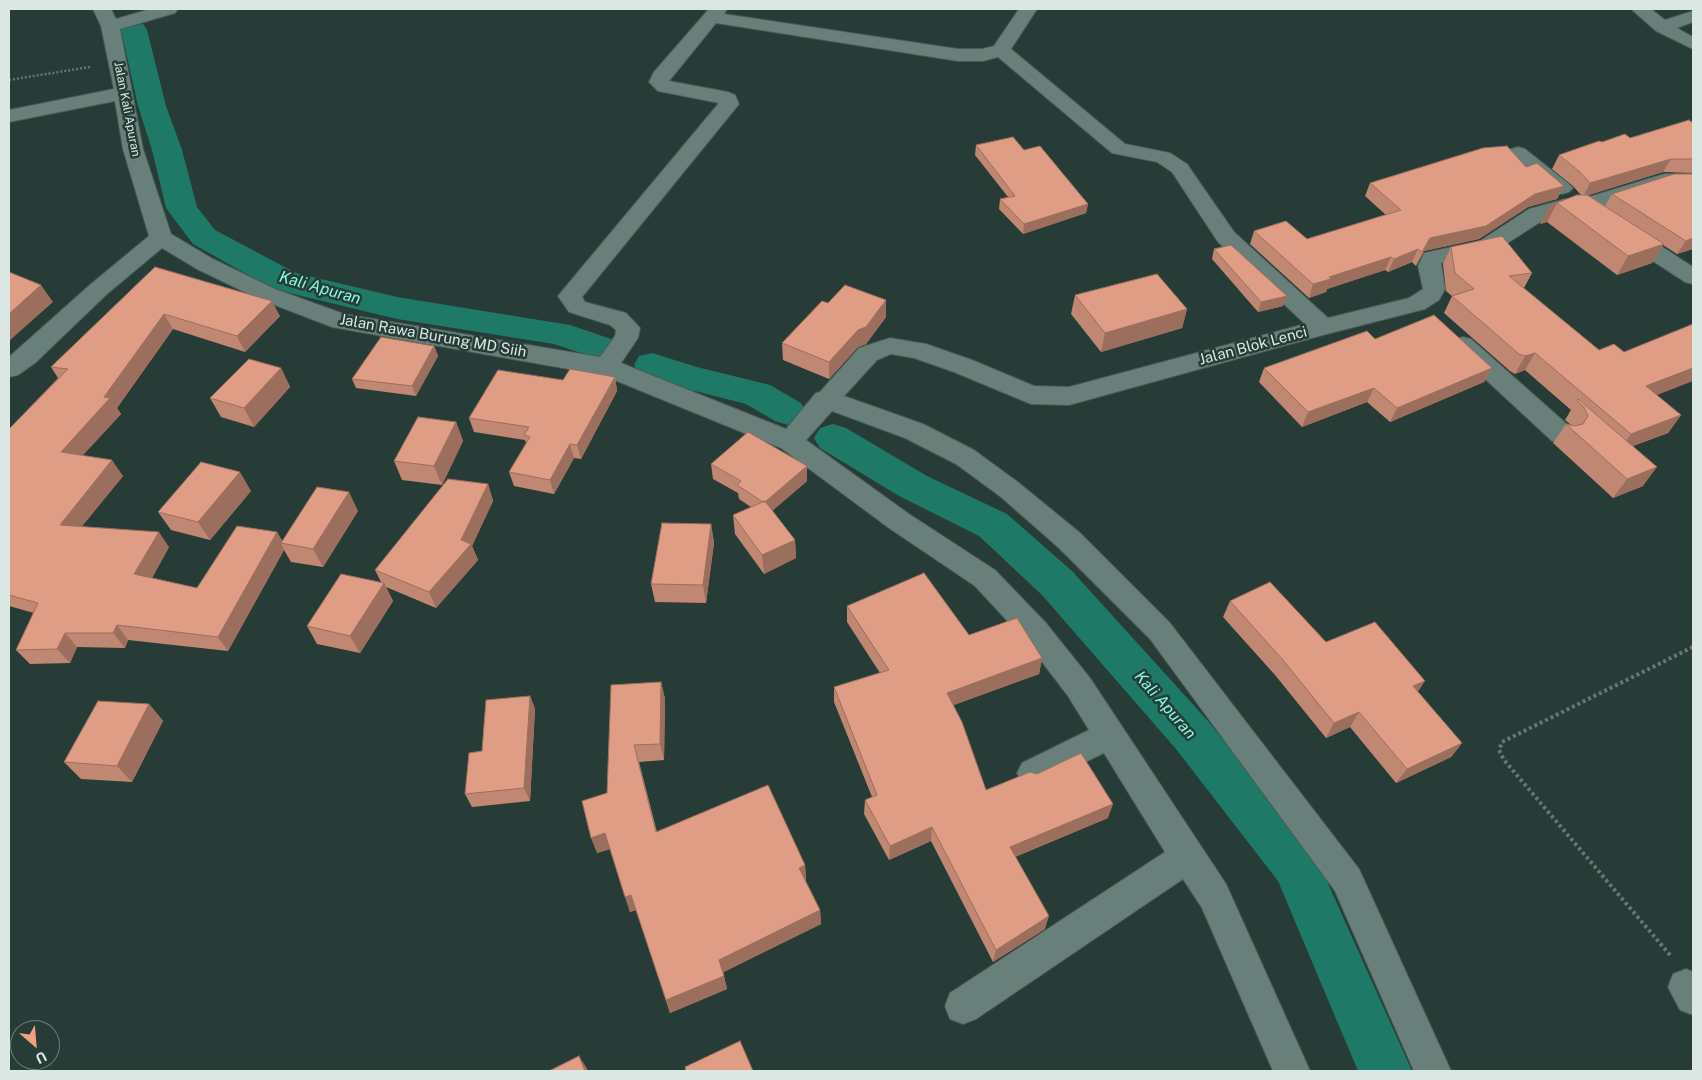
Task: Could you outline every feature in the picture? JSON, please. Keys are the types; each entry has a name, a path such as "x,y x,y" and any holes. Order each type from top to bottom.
{"street":[{"path":"106,18 169,9"},
{"path":"607,367 615,351 626,338 628,328 618,319 577,307 570,296 730,104 728,98 665,87 659,82 661,76 714,13 958,55 982,55 1001,50 1028,9"},
{"path":"1640,9 1662,27 1693,44"},
{"path":"1662,27 1693,16"},
{"name":"Jalan Kali Apuran","path":"106,18 124,93 133,149 161,238"},
{"path":"1001,50 1119,149 1163,157 1180,168 1226,237 1323,327"},
{"path":"9,116 124,93"},
{"path":"1518,153 1565,191 1579,205 1693,278"},
{"path":"1561,434 1431,317 1431,295 1434,289 1429,266 1432,258 1477,250 1487,246 1537,214 1565,205 1579,205 1664,180 1693,180"},
{"path":"9,369 26,357 99,288 161,238"},
{"name":"Jalan Rawa Burung MD Siih","path":"161,238 206,264 267,294 340,321 607,367 790,441 899,521 985,578 1036,632 1080,687 1187,857 1214,896 1292,1071"},
{"name":"Jalan Blok Lenci","path":"790,441 825,399 868,354 890,346 917,350 963,366 1031,395 1069,396 1323,327 1431,317"},
{"path":"825,399 914,431 965,457 1010,490 1069,540 1160,631 1347,880 1433,1071"},
{"path":"1033,773 1109,735"},
{"path":"964,1006 1187,857"}],"path":[{"path":"9,80 117,62"},
{"path":"1689,992 1680,970 1668,951 1504,760 1498,750 1502,742 1693,647"}],"building":[{"path":"1689,120 1693,123 1693,159 1671,159 1590,183 1559,155 1625,134 1630,138"},
{"path":"1013,137 1024,150 1040,146 1088,204 1024,224 1000,199 1015,196 976,145"},
{"path":"1507,146 1526,167 1537,163 1564,186 1535,194 1486,226 1430,238 1422,252 1418,249 1394,259 1391,257 1313,284 1254,231 1286,221 1307,239 1401,210 1370,183 1483,148"},
{"path":"1674,174 1693,174 1693,238 1686,241 1612,194"},
{"path":"1577,195 1587,195 1664,244 1628,256 1557,203 1551,205"},
{"path":"1502,236 1532,273 1509,276 1599,350 1614,344 1624,352 1693,324 1693,368 1646,386 1681,415 1631,434 1535,353 1525,356 1519,354 1452,296 1474,289 1455,273 1451,247"},
{"path":"1231,245 1287,296 1261,302 1214,249"},
{"path":"155,267 272,301 237,336 164,314 104,397 110,398 61,452 112,460 60,525 159,532 134,574 197,588 237,526 277,532 218,637 117,625 113,633 65,633 57,649 16,650 38,603 9,595 9,429 68,369 51,367"},
{"path":"9,272 41,285 9,314"},
{"path":"1157,274 1187,309 1105,333 1075,295"},
{"path":"845,285 886,300 866,327 858,330 829,362 782,343 822,301 828,303"},
{"path":"1434,315 1492,368 1397,408 1374,388 1308,412 1264,368 1367,331 1375,339"},
{"path":"381,337 434,346 412,386 352,379"},
{"path":"249,359 281,368 244,408 210,398"},
{"path":"570,369 615,377 577,445 570,444 550,480 509,472 530,437 524,435 529,427 469,418 498,370 563,380"},
{"path":"1578,399 1657,467 1627,479 1566,424 1574,426 1583,424 1588,416 1584,407 1577,401"},
{"path":"418,417 456,422 434,466 394,461"},
{"path":"748,432 807,466 765,502 737,485 741,481 711,464"},
{"path":"201,462 240,472 198,522 158,512"},
{"path":"448,479 488,484 461,540 471,544 429,592 375,570"},
{"path":"317,487 349,492 313,549 281,543"},
{"path":"765,501 795,540 762,555 733,515"},
{"path":"662,523 711,524 703,585 651,584"},
{"path":"924,573 969,635 1017,618 1042,658 947,693 962,722 986,790 1030,772 1037,774 1081,753 1113,804 1010,847 1049,916 996,950 932,827 890,846 865,800 877,795 834,687 889,670 847,606"},
{"path":"341,574 384,583 350,636 307,626"},
{"path":"1270,582 1326,642 1375,622 1425,681 1413,686 1462,743 1407,769 1359,712 1334,723 1283,660 1230,601"},
{"path":"661,682 660,744 634,745 656,832 768,785 805,865 799,868 820,910 719,960 724,976 666,1000 631,895 625,897 605,833 591,838 582,801 607,793 611,685"},
{"path":"530,696 524,788 465,794 469,753 482,751 486,700"},
{"path":"98,701 149,704 117,766 64,762"},
{"path":"740,1041 753,1071 686,1071 685,1067"},
{"path":"579,1056 585,1071 549,1071"}],"waterway":[{"name":"Kali Apuran","path":"134,30 152,106 167,150 182,208 204,237 285,281 397,308 558,333 602,348"},
{"path":"652,365 691,378 757,394 788,412"},
{"name":"Kali Apuran","path":"833,438 913,486 993,525 1057,583 1192,735 1296,866 1385,1071"}]}
